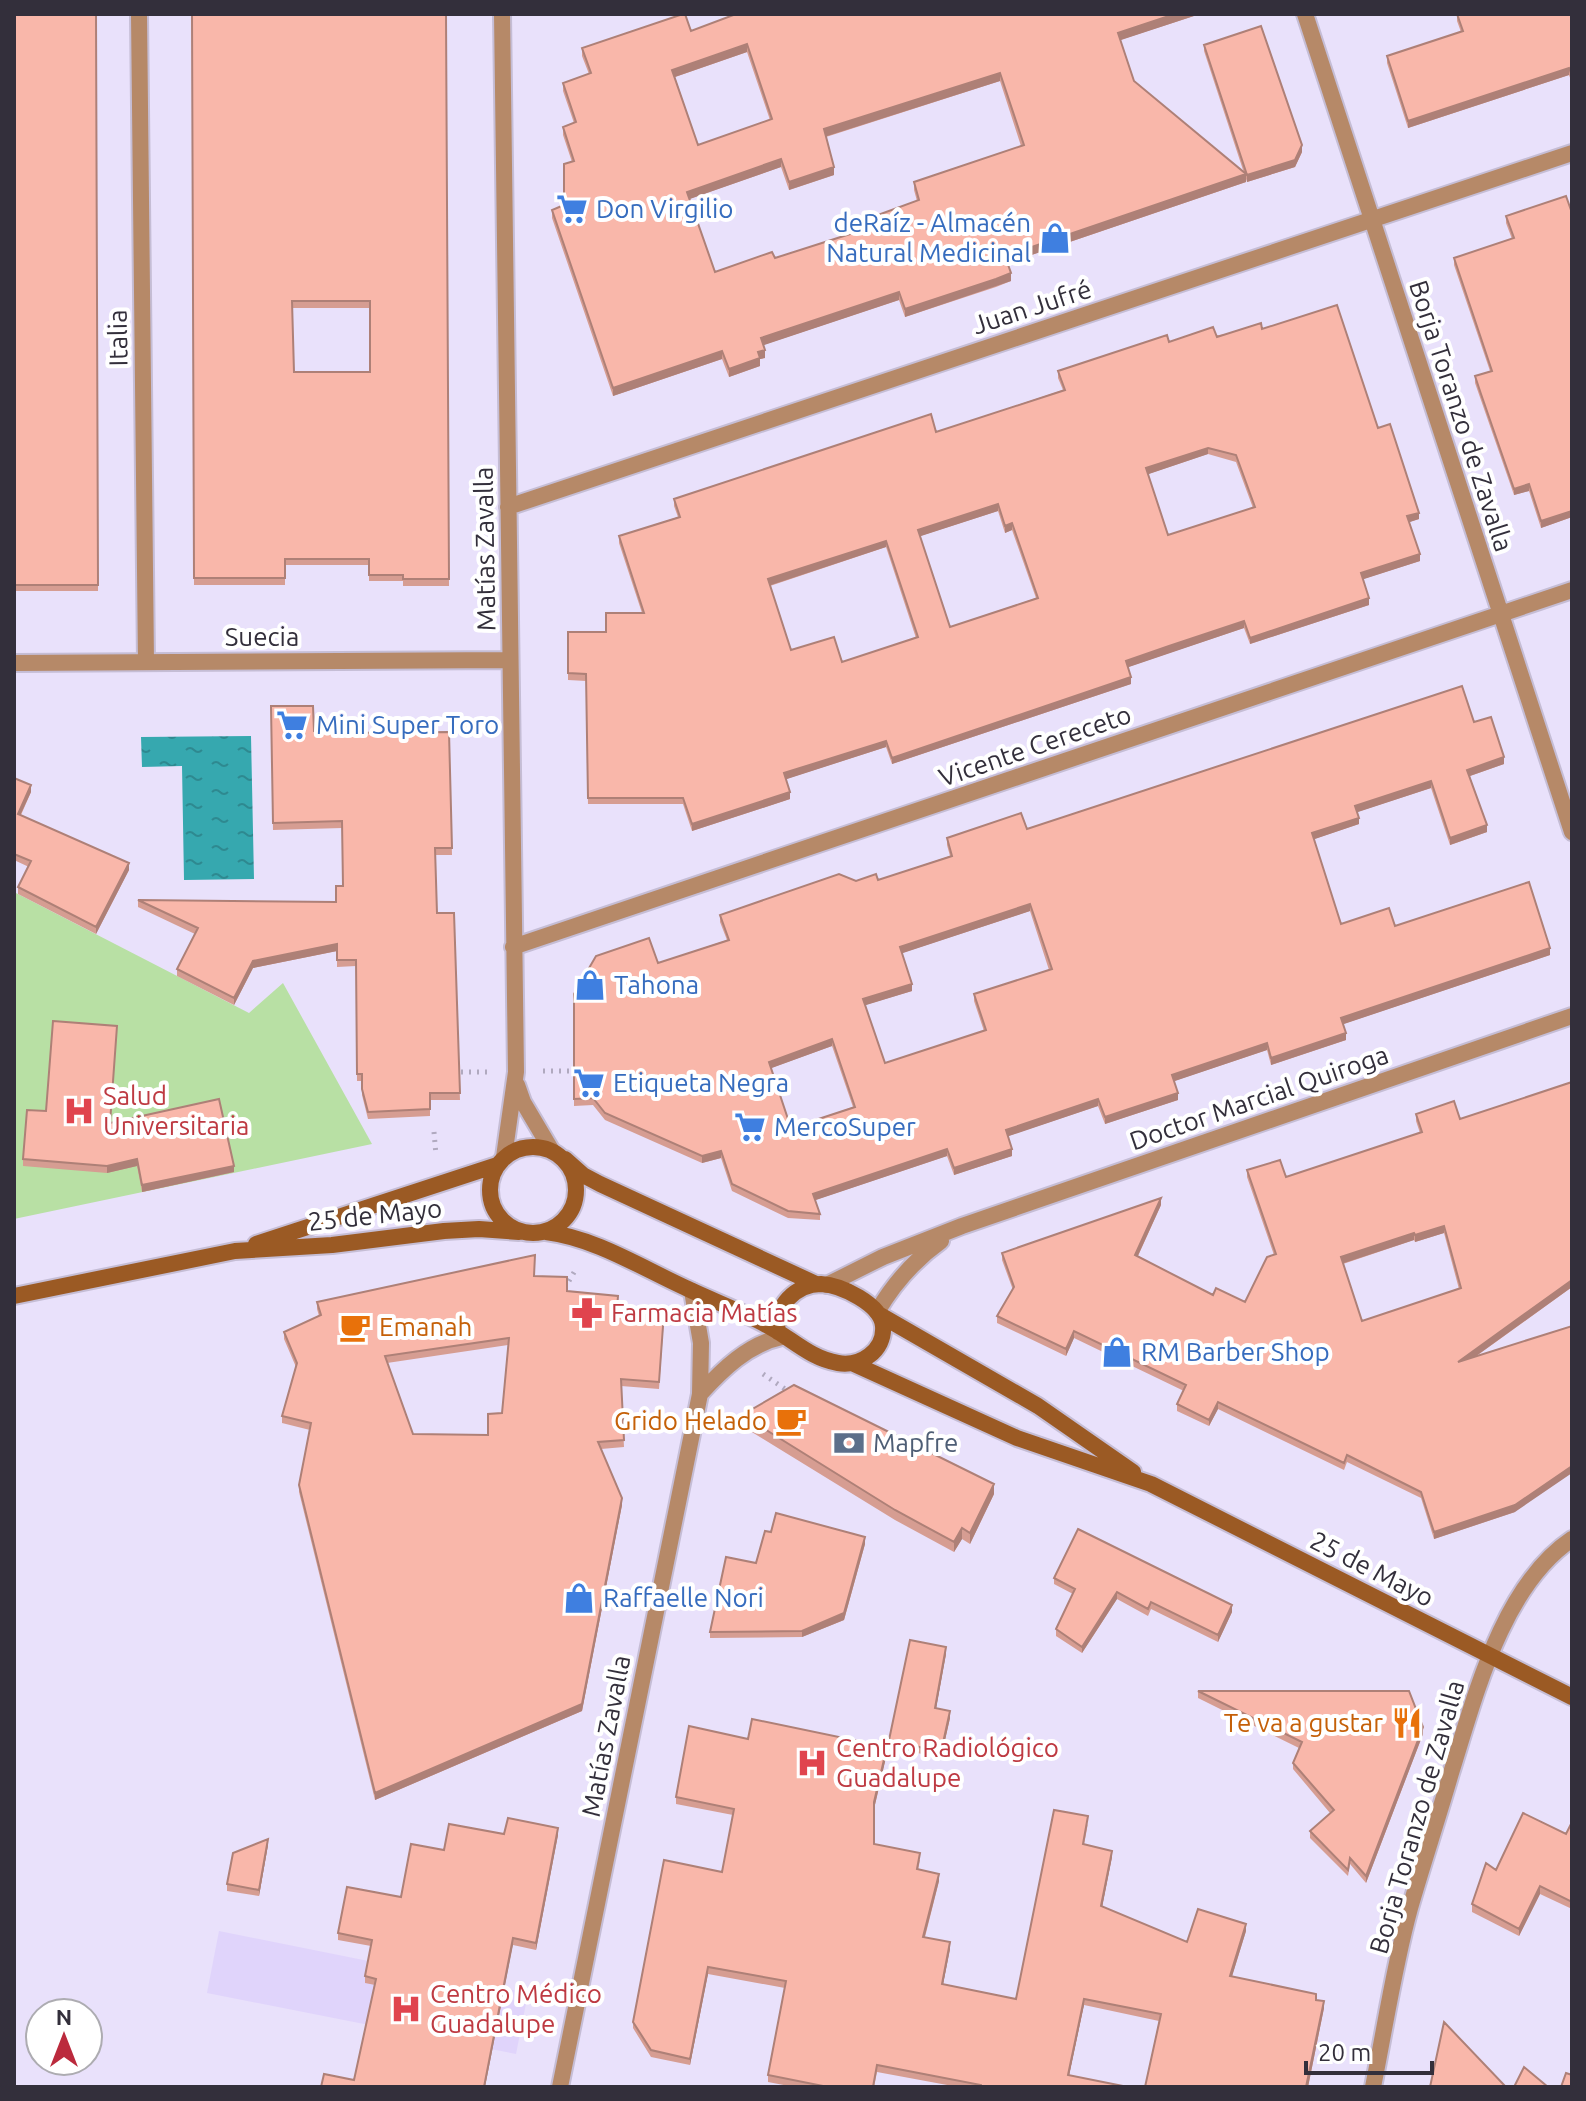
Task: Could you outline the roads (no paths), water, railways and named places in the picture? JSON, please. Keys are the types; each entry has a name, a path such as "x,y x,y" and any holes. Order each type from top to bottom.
{"street":[{"name":"Italia","path":"139,14 146,662"},
{"name":"Matías Zavalla","path":"501,1161 516,1084 502,14"},
{"name":"Borja Toranzo de Zavalla","path":"1305,14 1572,832"},
{"name":"Juan Jufré","path":"508,507 1572,153"},
{"name":"Vicente Cereceto","path":"513,947 1572,590"},
{"name":"Suecia","path":"14,663 510,660"},
{"name":"Doctor Marcial Quiroga","path":"822,1284 962,1226 1572,1016"},
{"name":"Matías Zavalla","path":"516,1084 523,1102 559,1155"},
{"path":"546,1232 590,1244 780,1334 800,1349 835,1363 854,1364 865,1359 881,1338 883,1326 878,1314 859,1299 600,1184 583,1175 559,1155 531,1146 516,1149 501,1161 491,1176 489,1190 491,1204 506,1223 519,1232 546,1232 569,1216 577,1186 573,1172 559,1155"},
{"name":"25 de Mayo","path":"14,1296 235,1251 501,1161"},
{"name":"Doctor Marcial Quiroga","path":"878,1314 888,1292 918,1257 962,1226"},
{"name":"25 de Mayo","path":"235,1251 332,1245 455,1230 519,1232"},
{"path":"780,1334 777,1318 786,1301 794,1293 822,1284"},
{"name":"Matías Zavalla","path":"565,2086 700,1394 701,1343 692,1291"},
{"name":"25 de Mayo","path":"878,1314 1038,1406 1151,1484 1572,1697"},
{"path":"700,1394 739,1357 780,1334"},
{"name":"25 de Mayo","path":"854,1364 1017,1438 1151,1484"},
{"name":"Borja Toranzo de Zavalla","path":"1373,2087 1410,1910 1490,1656 1520,1595 1538,1569 1572,1539"}],"water":[{"path":"251,736 254,879 184,880 182,766 142,767 141,737"}],"place":[{"name":"Don Virgilio","path":"572,209"},
{"name":"deRaíz - Almacén Natural Medicinal","path":"1055,238"},
{"name":"Mini Super Toro","path":"292,725"},
{"name":"Tahona","path":"590,985"},
{"name":"Etiqueta Negra","path":"589,1083"},
{"name":"Salud Universitaria","path":"79,1111"},
{"name":"MercoSuper","path":"750,1127"},
{"name":"Farmacia Matías","path":"587,1313"},
{"name":"Emanah","path":"355,1327"},
{"name":"RM Barber Shop","path":"1117,1352"},
{"name":"Grido Helado","path":"791,1421"},
{"name":"Mapfre","path":"849,1443"},
{"name":"Raffaelle Nori","path":"579,1598"},
{"name":"Te va a gustar","path":"1407,1723"},
{"name":"Centro Radiológico Guadalupe","path":"812,1763"},
{"name":"Centro Médico Guadalupe","path":"406,2009"}]}
